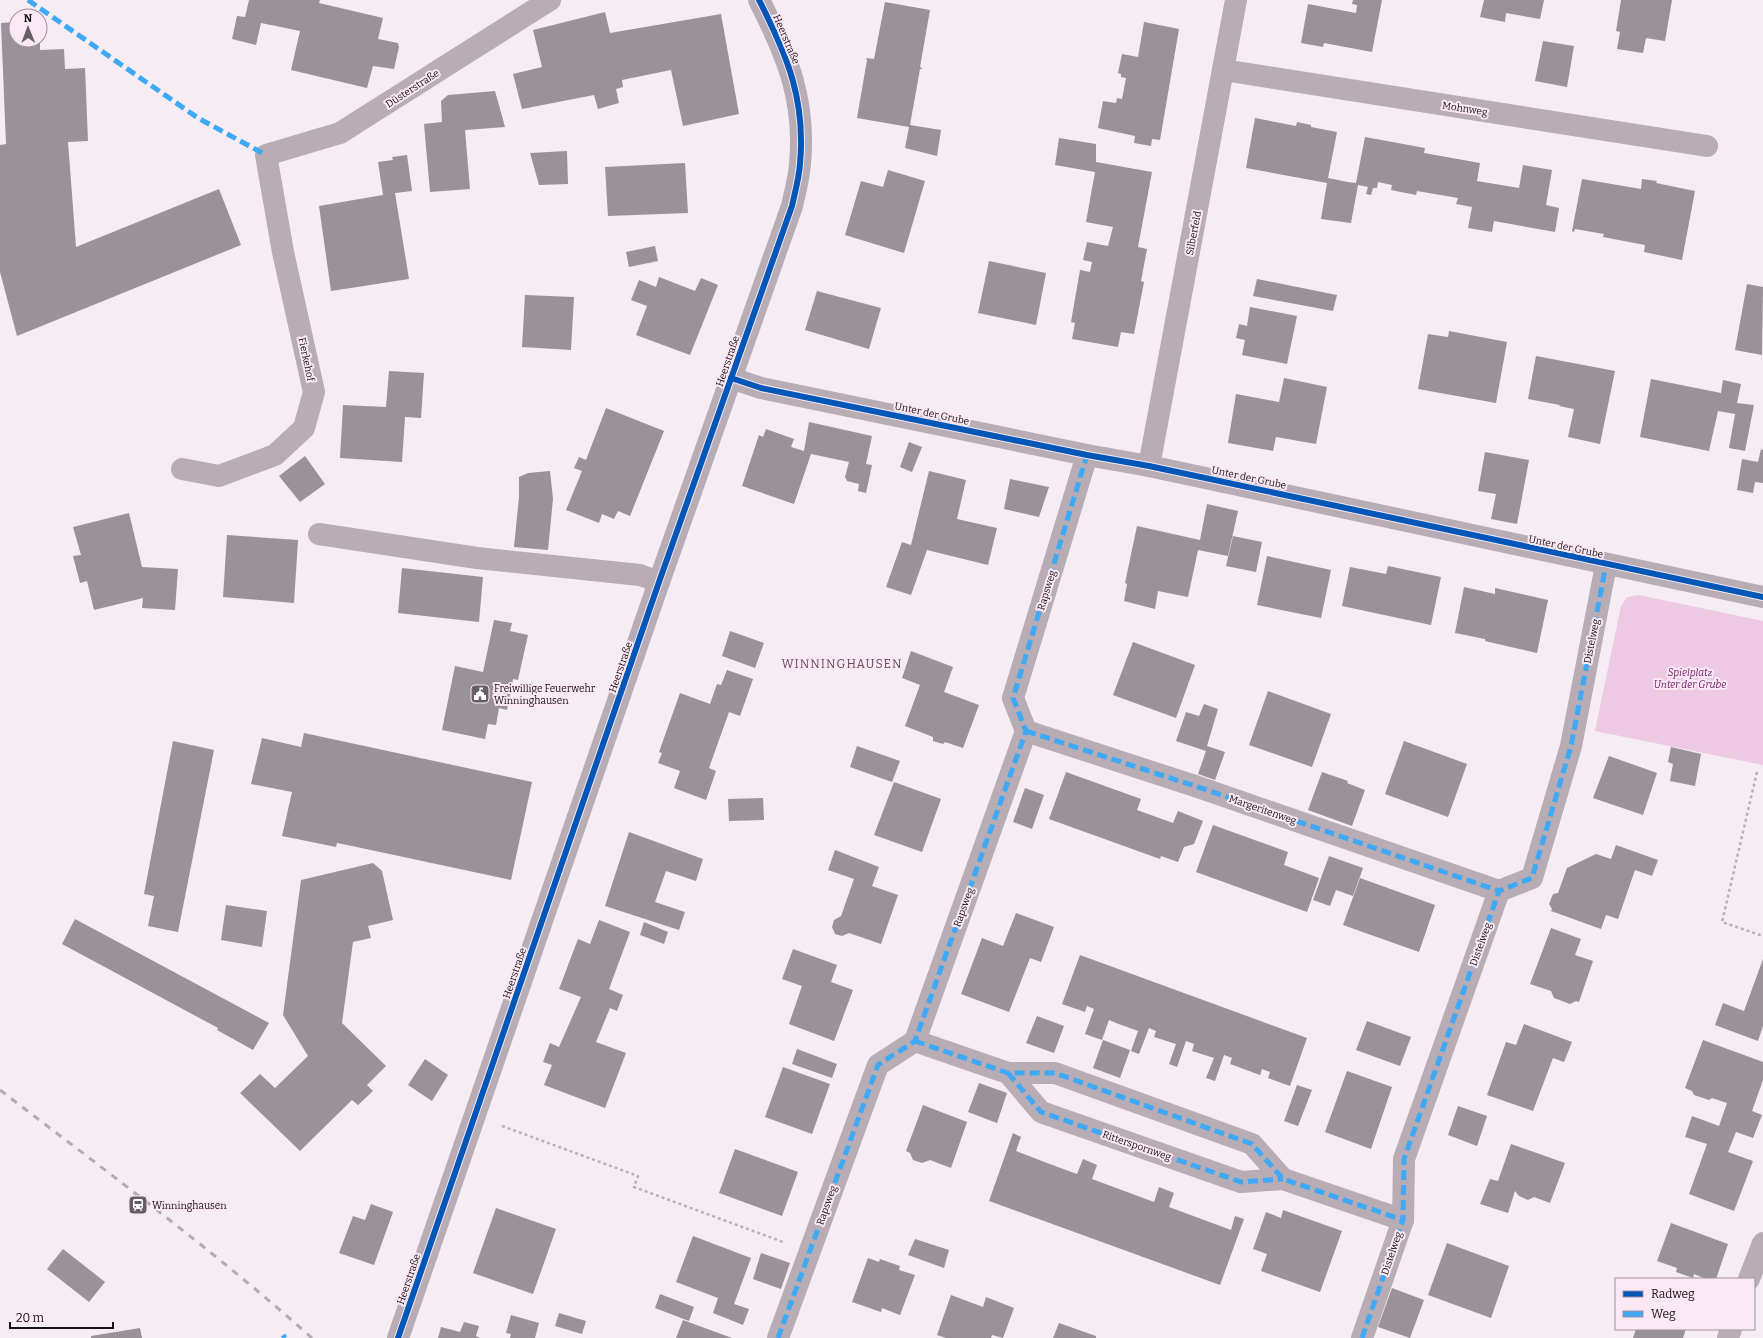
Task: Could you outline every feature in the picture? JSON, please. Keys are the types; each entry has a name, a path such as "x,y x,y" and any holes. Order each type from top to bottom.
{"street":[{"name":"Düsterstraße","path":"266,155 340,133 550,0"},
{"name":"Heerstraße","path":"398,1338 659,582 792,206 800,165 802,124 795,83 778,38 758,0"},
{"name":"Silberfeld","path":"1149,466 1236,0"},
{"name":"Mohnweg","path":"1223,70 1707,146"},
{"name":"Fierkehof","path":"182,470 219,476 275,455 304,428 314,392 283,252 266,155"},
{"name":"Unter der Grube","path":"731,378 761,388 1087,455 1149,466 1763,598"},
{"name":"Rapsweg","path":"778,1338 878,1065 915,1041 1026,731 1013,698 1087,455"},
{"path":"319,534 477,558 640,575 659,582"},
{"name":"Distelweg","path":"1362,1338 1403,1220 1404,1159 1499,891 1532,878 1571,746 1606,565"},
{"name":"Margeritenweg","path":"1026,731 1198,787 1499,891"},
{"name":"Ritterspornweg","path":"915,1041 1008,1073 1055,1073 1252,1144 1283,1179"},
{"name":"Ritterspornweg","path":"1008,1073 1041,1112 1241,1182 1283,1179 1403,1220"},
{"path":"1750,1278 1763,1242"}],"path":[{"path":"1757,772 1722,922 1763,936"},
{"path":"501,1126 638,1176 634,1187 810,1251"}],"green space":[{"name":"Spielplatz Unter der Grube","path":"1639,595 1763,621 1763,765 1595,731 1621,606 1627,597"}],"building":[{"path":"249,0 320,0 319,3 383,18 378,39 398,43 399,47 394,69 373,66 367,88 291,70 300,31 261,23 256,45 232,39 237,16 245,17"},
{"path":"1353,0 1382,0 1372,52 1324,43 1323,47 1301,43 1308,4 1356,13 1357,5 1352,4"},
{"path":"1484,0 1544,0 1540,19 1506,13 1505,22 1480,17"},
{"path":"1621,0 1672,0 1665,41 1646,38 1643,53 1617,49 1620,32 1616,31"},
{"path":"885,2 930,10 920,67 922,69 920,69 910,125 941,130 937,156 905,148 909,127 857,118 867,60 866,58 874,59"},
{"path":"605,12 610,33 721,14 739,114 683,126 671,70 622,80 623,87 616,89 619,103 598,109 594,95 522,109 513,74 542,67 533,30"},
{"path":"1144,22 1179,29 1160,140 1152,139 1151,146 1134,143 1135,136 1098,128 1103,101 1116,103 1117,98 1122,99 1126,78 1121,77 1121,74 1118,73 1122,54 1138,57"},
{"path":"1,23 8,23 8,48 40,48 40,50 64,49 65,69 85,68 88,141 68,142 76,247 219,189 241,245 17,336 0,272 0,145 6,144"},
{"path":"1543,41 1574,46 1567,87 1535,81"},
{"path":"495,91 505,127 465,130 470,189 430,192 424,124 442,122 441,101 448,95"},
{"path":"1255,118 1296,126 1297,122 1311,125 1311,127 1337,132 1328,178 1348,182 1356,183 1365,137 1425,148 1424,153 1480,163 1477,181 1519,188 1523,165 1552,170 1546,205 1559,208 1555,232 1494,221 1492,232 1468,228 1472,207 1456,204 1458,198 1417,191 1416,195 1391,190 1392,185 1378,182 1377,188 1373,188 1371,195 1366,194 1368,187 1358,185 1351,223 1321,219 1327,183 1246,168"},
{"path":"1059,138 1096,144 1096,162 1152,172 1138,247 1147,249 1141,281 1144,282 1134,334 1121,332 1118,347 1072,339 1075,323 1071,322 1080,270 1090,272 1092,262 1083,260 1087,242 1108,246 1113,227 1086,222 1095,172 1055,165"},
{"path":"567,151 568,184 539,185 530,153"},
{"path":"407,155 412,191 395,193 409,279 331,291 319,206 383,195 378,162 393,160 392,157"},
{"path":"685,163 688,213 608,216 605,167"},
{"path":"888,170 925,181 904,253 845,235 861,181 883,187"},
{"path":"1582,179 1641,189 1642,179 1657,181 1656,183 1695,191 1682,260 1644,252 1645,245 1603,237 1604,234 1575,229 1574,232 1572,231"},
{"path":"655,246 658,261 629,267 626,252"},
{"path":"989,261 1046,273 1036,325 978,313"},
{"path":"659,277 695,291 701,278 718,285 690,355 636,335 647,306 631,300 639,280 656,287"},
{"path":"1257,279 1337,295 1333,311 1253,296"},
{"path":"1747,284 1763,287 1762,355 1735,350"},
{"path":"817,291 881,308 869,349 805,330"},
{"path":"525,295 574,297 571,350 522,347"},
{"path":"1250,307 1297,316 1287,364 1242,355 1245,340 1236,338 1239,324 1247,326"},
{"path":"1449,331 1507,342 1496,403 1418,389 1428,334 1448,337"},
{"path":"1536,356 1615,371 1600,444 1568,437 1574,409 1528,399"},
{"path":"389,371 424,373 421,418 405,417 402,462 340,458 343,405 386,407"},
{"path":"1284,378 1327,387 1316,444 1276,437 1273,451 1228,443 1236,394 1279,402"},
{"path":"1651,379 1721,393 1723,380 1741,384 1737,403 1754,405 1745,451 1729,448 1735,414 1718,411 1709,451 1640,437"},
{"path":"606,408 664,431 630,516 618,511 614,519 602,514 599,523 566,510 582,471 574,468 579,457 586,460"},
{"path":"809,422 872,436 866,464 872,465 866,493 858,491 859,484 847,481 845,477 849,462 811,454 794,504 742,486 759,435 763,437 766,429 794,439 791,447 804,451"},
{"path":"909,442 922,447 912,472 900,467"},
{"path":"1761,449 1763,450 1763,483 1755,482 1753,493 1737,490 1742,459 1758,462"},
{"path":"1485,452 1529,460 1517,524 1491,519 1496,494 1478,491"},
{"path":"305,456 325,484 300,502 279,476"},
{"path":"550,471 553,499 548,550 514,547 519,497 519,477 528,473"},
{"path":"929,471 966,480 957,519 997,528 988,565 927,550 911,595 886,587 902,542 911,545"},
{"path":"1010,479 1049,487 1039,517 1004,509"},
{"path":"1207,504 1238,511 1228,556 1198,550 1188,597 1158,591 1155,609 1124,601 1127,584 1125,583 1137,526 1200,540"},
{"path":"129,513 142,567 178,569 175,610 142,608 143,598 94,610 87,581 80,583 73,556 81,555 73,527"},
{"path":"227,535 298,540 294,603 223,597"},
{"path":"1233,536 1262,542 1256,572 1226,566"},
{"path":"1267,556 1331,570 1321,618 1257,605"},
{"path":"1388,566 1441,577 1431,625 1342,606 1350,567 1386,574"},
{"path":"402,568 483,577 479,622 398,613"},
{"path":"1464,587 1495,594 1495,588 1548,600 1537,653 1485,641 1485,639 1455,633"},
{"name":"Freiwillige Feuerwehr Winninghausen","path":"494,620 512,623 510,631 528,635 518,680 513,679 507,710 499,708 496,725 488,724 485,739 442,730 455,666 483,672"},
{"path":"730,631 764,643 755,668 722,656"},
{"path":"1133,642 1195,665 1176,718 1113,695"},
{"path":"911,651 953,667 944,692 979,705 963,748 945,742 943,744 933,741 933,737 905,726 920,685 902,678"},
{"path":"727,670 753,679 740,716 729,712 709,768 716,771 706,800 674,788 680,771 658,763 662,753 659,752 680,693 710,704 717,684 721,685"},
{"path":"1268,691 1331,714 1312,767 1249,745"},
{"path":"1204,704 1218,709 1207,746 1225,752 1215,780 1198,774 1206,751 1176,741 1186,712 1199,716"},
{"path":"304,733 532,782 511,880 337,843 336,847 282,836 292,792 251,784 262,738 301,747"},
{"path":"173,741 214,750 178,932 148,926 154,896 144,894"},
{"path":"1404,741 1467,764 1448,817 1385,794"},
{"path":"857,746 900,761 892,782 850,767"},
{"path":"1671,747 1701,754 1695,786 1670,781 1673,764 1668,762"},
{"path":"1609,756 1657,773 1643,815 1593,798"},
{"path":"1066,772 1141,799 1137,810 1173,823 1178,811 1203,821 1194,844 1184,847 1178,862 1161,856 1160,859 1049,819"},
{"path":"1322,772 1348,781 1347,783 1365,790 1352,826 1308,810"},
{"path":"894,782 941,799 922,852 874,835"},
{"path":"1025,788 1044,795 1032,829 1013,822"},
{"path":"763,798 764,820 729,821 728,799"},
{"path":"1213,825 1288,852 1284,865 1319,878 1307,912 1196,872"},
{"path":"629,832 703,859 696,881 666,871 655,902 685,912 679,930 605,906"},
{"path":"1616,845 1658,860 1652,876 1635,870 1618,919 1606,915 1601,929 1551,911 1552,909 1549,904 1553,894 1558,893 1567,868 1596,854 1611,859"},
{"path":"835,850 879,867 872,886 898,895 881,944 849,933 842,936 835,934 832,927 834,920 841,916 854,879 828,870"},
{"path":"1329,856 1363,868 1353,896 1336,890 1330,906 1313,900"},
{"path":"373,863 382,871 393,920 368,926 371,938 353,942 342,1023 386,1066 367,1085 373,1091 358,1105 352,1100 300,1151 240,1093 260,1074 275,1088 308,1056 283,1015 301,880"},
{"path":"1360,878 1435,905 1419,952 1343,925"},
{"path":"226,905 267,911 262,947 221,940"},
{"path":"1016,913 1054,927 1041,962 1030,958 1009,1012 961,994 982,938 1003,946"},
{"path":"75,919 269,1023 253,1050 217,1030 218,1028 62,944"},
{"path":"599,920 630,932 609,989 623,995 617,1011 610,1008 596,1042 626,1053 605,1108 544,1085 552,1065 543,1062 550,1043 559,1047 581,997 559,989 578,939 590,944"},
{"path":"644,922 668,932 664,944 640,935"},
{"path":"1551,928 1581,939 1575,955 1593,961 1579,1002 1576,1001 1570,1004 1554,998 1551,991 1530,984"},
{"path":"793,949 837,965 831,982 853,990 834,1041 789,1024 802,986 782,979"},
{"path":"1080,955 1307,1038 1290,1086 1268,1078 1270,1072 1262,1069 1260,1075 1230,1064 1232,1058 1224,1055 1215,1081 1206,1078 1214,1058 1192,1051 1194,1044 1186,1041 1177,1067 1169,1064 1176,1044 1154,1037 1156,1031 1149,1028 1139,1054 1131,1051 1138,1031 1109,1020 1102,1040 1085,1034 1094,1009 1087,1006 1085,1012 1062,1004"},
{"path":"1763,959 1763,1026 1758,1041 1715,1025 1723,1003 1744,1011"},
{"path":"1037,1016 1064,1026 1054,1053 1026,1043"},
{"path":"1367,1021 1411,1037 1400,1066 1356,1050"},
{"path":"1524,1024 1572,1042 1564,1062 1553,1058 1533,1111 1487,1095 1506,1042 1516,1045"},
{"path":"1103,1040 1130,1050 1120,1078 1093,1068"},
{"path":"1703,1040 1763,1062 1763,1080 1752,1111 1762,1115 1753,1138 1736,1132 1728,1152 1753,1161 1734,1211 1689,1194 1707,1144 1685,1137 1692,1116 1719,1126 1727,1103 1712,1098 1709,1100 1694,1095 1692,1091 1685,1088"},
{"path":"797,1049 837,1064 832,1078 792,1064"},
{"path":"425,1059 448,1075 432,1101 408,1085"},
{"path":"783,1067 830,1084 812,1134 765,1117"},
{"path":"1347,1071 1392,1087 1371,1149 1325,1132"},
{"path":"979,1083 1007,1093 997,1123 968,1112"},
{"path":"1297,1085 1312,1090 1298,1126 1284,1121"},
{"path":"923,1105 967,1122 951,1168 930,1160 922,1163 913,1160 910,1153 906,1151"},
{"path":"1458,1106 1487,1116 1477,1146 1448,1135"},
{"path":"1013,1133 1021,1137 1016,1151 1047,1163 1077,1174 1083,1159 1097,1165 1092,1179 1154,1202 1159,1187 1174,1193 1169,1207 1231,1230 1235,1216 1244,1219 1220,1285 989,1201"},
{"path":"1511,1144 1565,1163 1550,1203 1534,1197 1528,1200 1519,1196 1515,1191 1508,1213 1480,1204 1490,1179 1498,1181"},
{"path":"735,1149 798,1172 782,1216 719,1193"},
{"path":"371,1204 393,1212 374,1265 339,1253 353,1216 365,1220"},
{"path":"496,1208 556,1229 533,1294 473,1273"},
{"path":"1283,1210 1342,1231 1320,1292 1261,1271 1267,1254 1253,1249 1266,1212 1281,1218"},
{"path":"1671,1223 1728,1244 1716,1278 1704,1278 1694,1274 1693,1278 1676,1272 1677,1268 1657,1261"},
{"path":"693,1236 751,1258 734,1304 749,1309 743,1325 713,1313 718,1298 676,1282"},
{"path":"915,1239 949,1250 944,1268 908,1255"},
{"path":"1447,1243 1509,1266 1491,1318 1428,1295"},
{"path":"63,1249 105,1282 89,1302 47,1269"},
{"path":"761,1253 790,1263 781,1289 753,1279"},
{"path":"868,1258 879,1262 880,1259 900,1266 899,1270 915,1275 900,1315 882,1308 881,1312 852,1302"},
{"path":"1392,1288 1424,1300 1410,1338 1378,1327"},
{"path":"660,1294 694,1307 689,1321 655,1308"},
{"path":"951,1295 983,1307 986,1297 1014,1308 1003,1338 992,1335 991,1338 946,1338 937,1335"},
{"path":"559,1313 586,1321 582,1334 555,1326"},
{"path":"511,1315 539,1323 535,1338 510,1338 511,1334 506,1333"},
{"path":"683,1320 732,1338 676,1338"},
{"path":"464,1322 479,1326 476,1336 480,1338 438,1338 441,1327 460,1332"},
{"path":"1059,1323 1096,1336 1096,1338 1053,1338"},
{"path":"140,1328 142,1338 91,1338 91,1336"},
{"path":"1636,1330 1686,1330 1683,1338 1633,1338"}],"railway":[{"path":"0,1090 198,1242 275,1305 312,1338"}],"marked path":[{"path":"28,0 198,118 266,155"},
{"path":"778,1338 878,1065 915,1041 1026,731 1013,698 1087,455"},
{"path":"1362,1338 1403,1220 1404,1159 1499,891 1532,878 1571,746 1606,565"},
{"path":"1026,731 1198,787 1499,891"},
{"path":"915,1041 1008,1073 1055,1073 1252,1144 1283,1179 1403,1220"},
{"path":"1008,1073 1041,1112 1241,1182 1283,1179"}],"cycle path":[{"path":"398,1338 659,582 792,206 797,185 801,141 797,98 786,59 759,0"},
{"path":"731,378 761,388 1087,455 1149,466 1763,597"}],"place":[{"name":"Freiwillige Feuerwehr Winninghausen","path":"480,694"},
{"name":"Winninghausen","path":"138,1205"}],"district":[{"name":"WINNINGHAUSEN","path":"842,664"}]}
